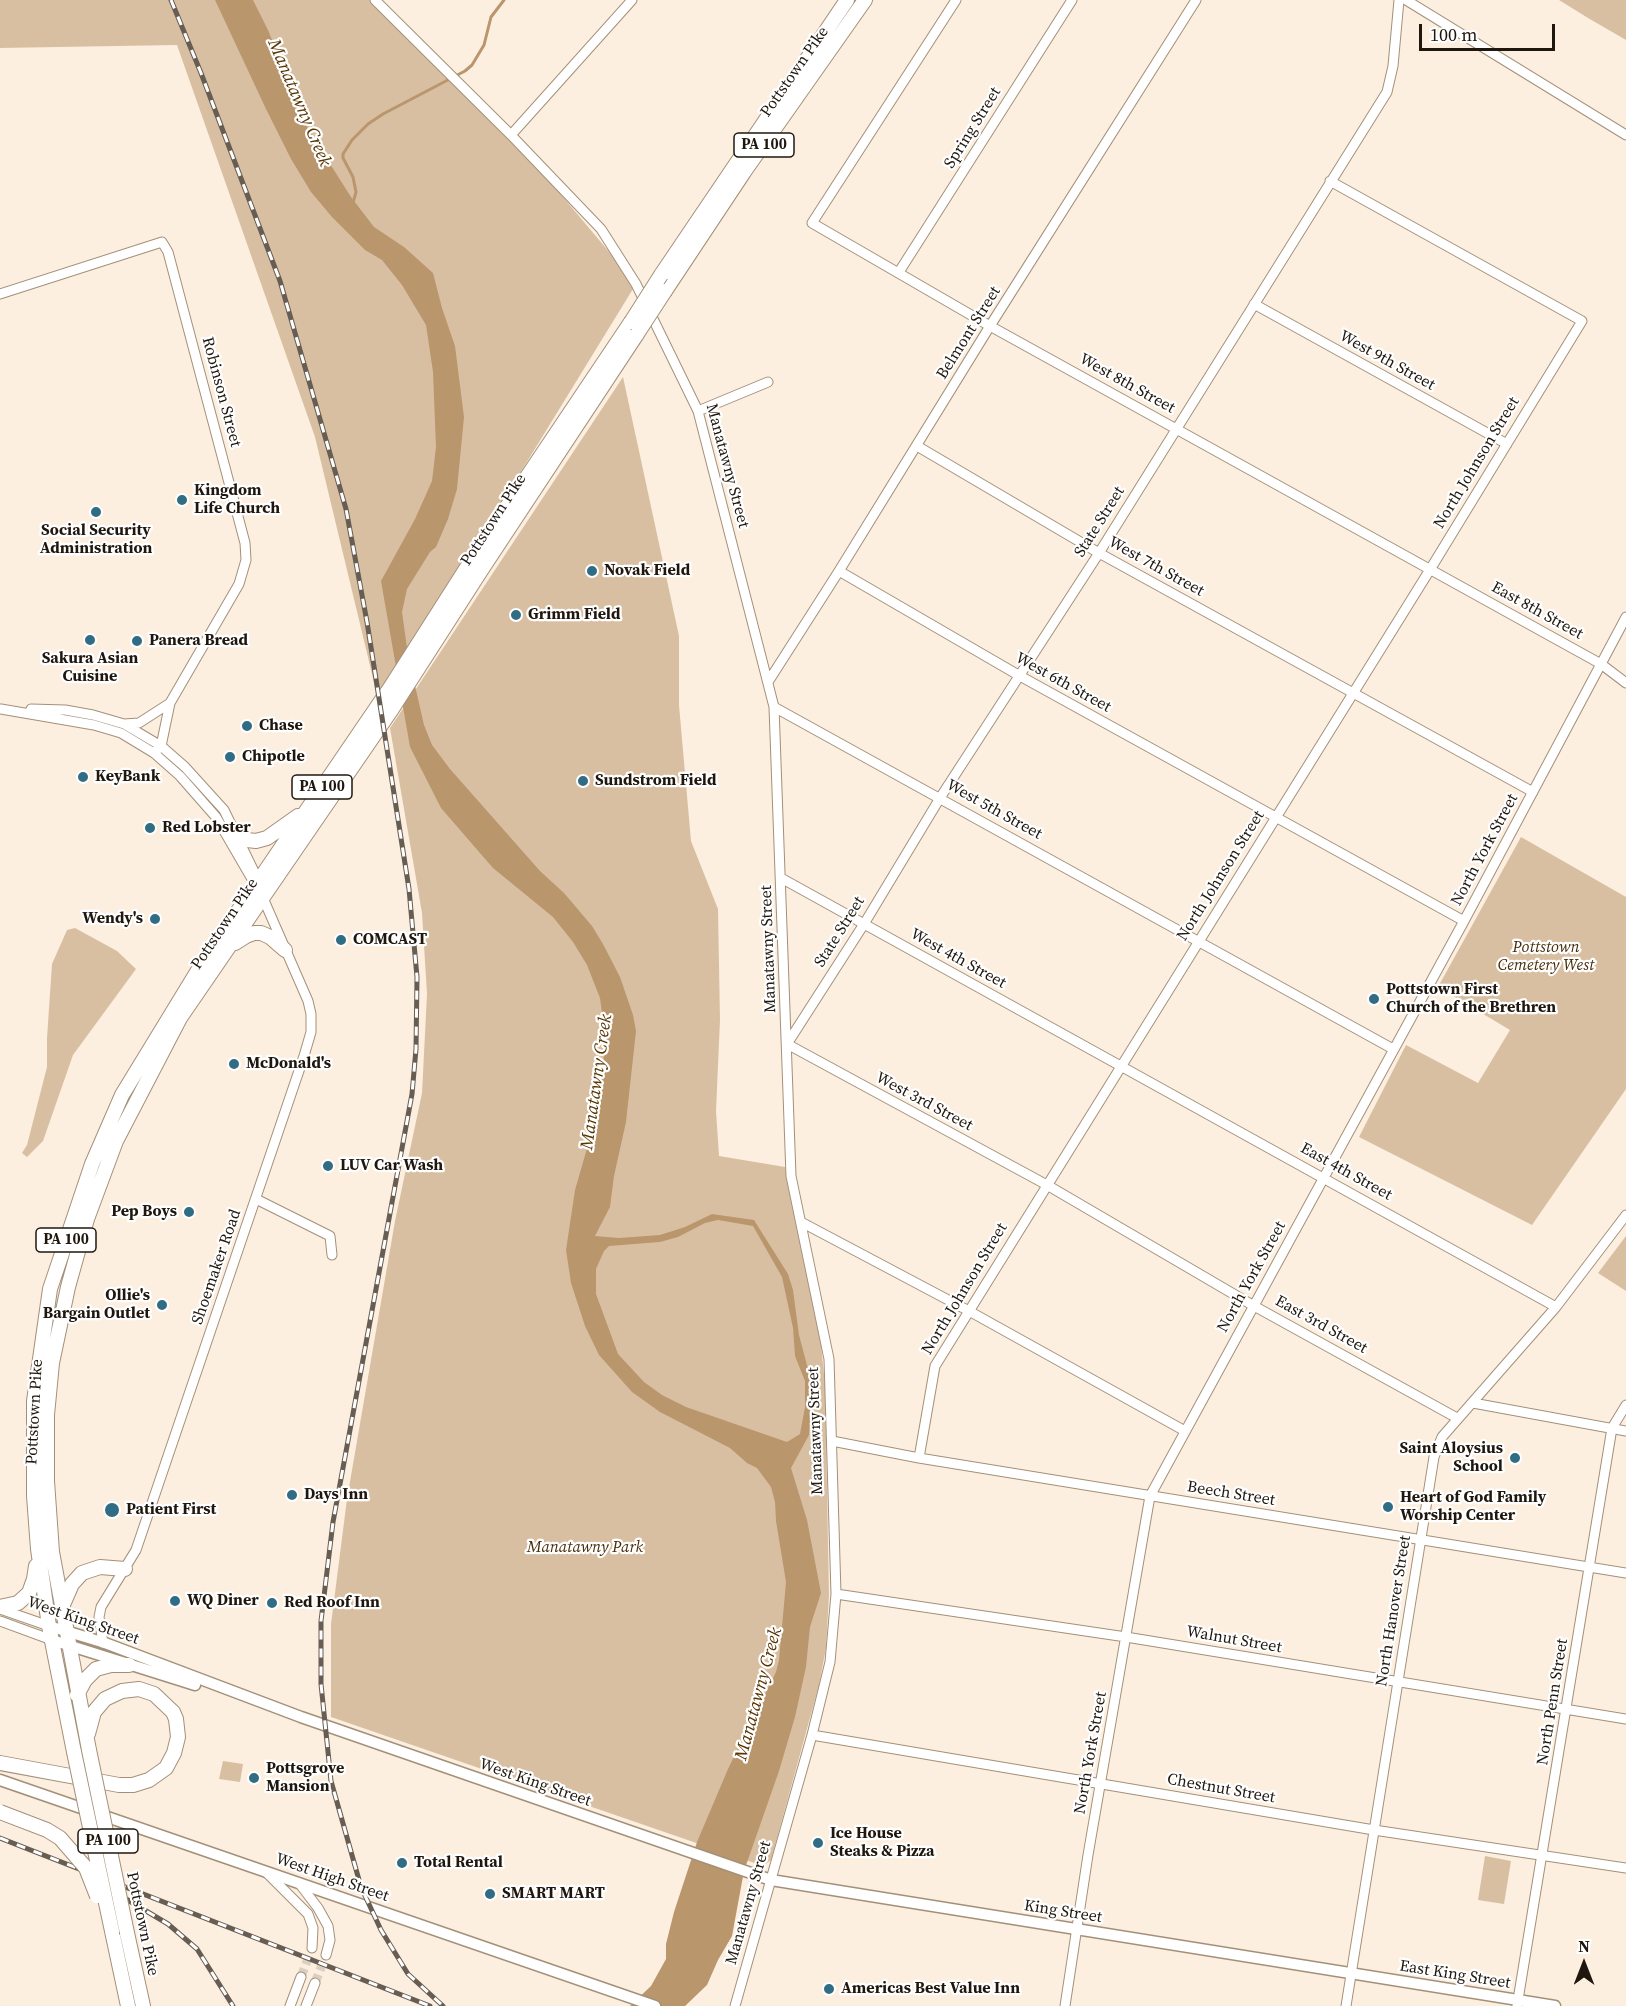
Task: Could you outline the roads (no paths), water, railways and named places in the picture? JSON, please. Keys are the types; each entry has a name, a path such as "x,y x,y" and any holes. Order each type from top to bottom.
{"highway":[{"name":"Pottstown Pike","path":"143,2006 68,1646 52,1540 47,1481 47,1415 52,1363 68,1287 87,1219 116,1141 180,1018 392,709 634,328 661,275 847,0"},
{"name":"Pottstown Pike","path":"128,2006 108,1928 49,1626 38,1549 34,1496 34,1401 50,1289 92,1164 122,1095 202,963 390,688 478,550 634,328 665,291 744,172 865,0"},
{"path":"235,831 247,840 256,841 267,838 307,809"},
{"path":"228,948 246,936 261,933 270,937 285,950"},
{"path":"0,1608 13,1605 29,1593 34,1579 38,1549"},
{"path":"62,1609 69,1589 82,1573 100,1567 125,1569"},
{"path":"77,1695 85,1680 96,1670 111,1665 129,1665"},
{"path":"0,1763 119,1785 141,1784 161,1773 171,1761 178,1737 176,1719 167,1705 154,1694 139,1689 122,1691 105,1699 94,1712 88,1729 88,1748"},
{"path":"0,1812 47,1830 60,1838 73,1851 88,1872 108,1928"}],"main road":[{"name":"West King Street","path":"49,1626 103,1643 290,1713 765,1878"},
{"name":"West King Street","path":"52,1640 290,1713"},
{"name":"West High Street","path":"0,1780 655,2006"},
{"name":"King Street","path":"765,1878 1351,1974"},
{"name":"East King Street","path":"1351,1974 1518,2003 1555,2006"}],"street":[{"name":"Manatawny Street","path":"375,0 601,230 636,284 698,411 774,707 791,1176 827,1347 836,1594 830,1662 812,1735 765,1878 735,2006"},
{"path":"510,135 632,0"},
{"name":"West 8th Street","path":"956,0 812,223 990,326 1431,568"},
{"name":"Spring Street","path":"899,272 1072,0"},
{"name":"Belmont Street","path":"768,682 1196,0"},
{"name":"State Street","path":"787,1044 864,924 940,798 1099,553 1387,92 1393,66 1399,0"},
{"path":"1406,0 1626,135"},
{"name":"North Johnson Street","path":"919,1458 935,1366 1431,568 1581,321 1330,181"},
{"name":"Robinson Street","path":"0,294 162,242 168,252 245,543 246,560 239,584 170,703 157,750"},
{"name":"West 9th Street","path":"1254,304 1507,444"},
{"path":"698,411 768,382"},
{"name":"West 7th Street","path":"917,446 1099,553 1533,792"},
{"name":"East 8th Street","path":"1431,568 1601,664 1626,683"},
{"name":"West 6th Street","path":"839,571 1020,676 1464,921"},
{"name":"North York Street","path":"1065,2006 1100,1783 1150,1496 1464,921 1626,617"},
{"name":"Robinson Street","path":"123,724 140,723 170,703"},
{"name":"West 5th Street","path":"774,707 1393,1049"},
{"name":"Shoemaker Road","path":"1,709 65,710 93,714 123,724 206,788 224,810 235,831 308,1001 311,1032 256,1199 136,1550 101,1607 99,1617 103,1643"},
{"name":"Shoemaker Road","path":"1,709 109,729 157,750 216,817 257,882"},
{"name":"West 4th Street","path":"781,878 1120,1065"},
{"name":"West 3rd Street","path":"787,1044 1047,1185"},
{"name":"East 4th Street","path":"1120,1065 1556,1307"},
{"name":"East 3rd Street","path":"1047,1185 1254,1306 1456,1418"},
{"path":"256,1199 330,1236 332,1255"},
{"name":"North Hanover Street","path":"1346,2006 1434,1457 1442,1437 1456,1418 1473,1403 1556,1307 1626,1215"},
{"path":"801,1222 969,1311 1185,1431"},
{"path":"1473,1403 1626,1431"},
{"name":"North Penn Street","path":"1518,2003 1612,1428 1626,1405"},
{"name":"Beech Street","path":"832,1441 919,1458 1626,1573"},
{"name":"Walnut Street","path":"836,1594 1126,1637 1626,1719"},
{"name":"West King Street","path":"0,1608 49,1626"},
{"name":"West King Street","path":"0,1622 52,1640"},
{"name":"Chestnut Street","path":"812,1735 1374,1830 1626,1868"},
{"path":"266,1872 308,1914 313,1928 312,1948"},
{"path":"299,1883 328,1926 330,1940 326,1955"},
{"path":"290,2006 301,1977"},
{"path":"306,2006 315,1983"}],"waterway":[{"name":"Manatawny Creek","path":"353,203 356,192 353,177 343,158 352,140 368,124 383,114 465,71 472,65 484,45 491,17 504,0"}],"tunnel":[{"path":"301,1977 312,1948"},
{"path":"315,1983 326,1955"}],"railway":[{"path":"171,0 280,281 346,509 367,622 409,889 417,977 416,1049 412,1094 333,1522 321,1621 321,1684 331,1781 361,1887 381,1930 408,1974 443,2006"},
{"path":"0,1838 430,2006"},
{"path":"116,1893 168,1924 197,1949 233,2006"}],"place":[{"name":"Kingdom Life Church","path":"182,500"},
{"name":"Social Security Administration","path":"96,512"},
{"name":"Novak Field","path":"592,571"},
{"name":"Grimm Field","path":"516,615"},
{"name":"Sakura Asian Cuisine","path":"90,640"},
{"name":"Panera Bread","path":"137,641"},
{"name":"Chase","path":"247,726"},
{"name":"Chipotle","path":"230,757"},
{"name":"KeyBank","path":"83,777"},
{"name":"Sundstrom Field","path":"583,781"},
{"name":"Red Lobster","path":"150,828"},
{"name":"Wendy's","path":"155,919"},
{"name":"COMCAST","path":"341,940"},
{"name":"Pottstown First Church of the Brethren","path":"1374,999"},
{"name":"McDonald's","path":"234,1064"},
{"name":"LUV Car Wash","path":"328,1166"},
{"name":"Pep Boys","path":"189,1212"},
{"name":"Ollie's Bargain Outlet","path":"162,1305"},
{"name":"Saint Aloysius School","path":"1515,1458"},
{"name":"Days Inn","path":"292,1495"},
{"name":"Heart of God Family Worship Center","path":"1388,1507"},
{"name":"Patient First","path":"112,1510"},
{"name":"WQ Diner","path":"175,1601"},
{"name":"Red Roof Inn","path":"272,1603"},
{"name":"Pottsgrove Mansion","path":"254,1778"},
{"name":"Ice House Steaks & Pizza","path":"818,1843"},
{"name":"Total Rental","path":"402,1863"},
{"name":"SMART MART","path":"490,1894"},
{"name":"Americas Best Value Inn","path":"829,1989"}],"park label":[{"name":"Pottstown Cemetery West","path":"1546,957"},
{"name":"Manatawny Park","path":"585,1548"}]}
